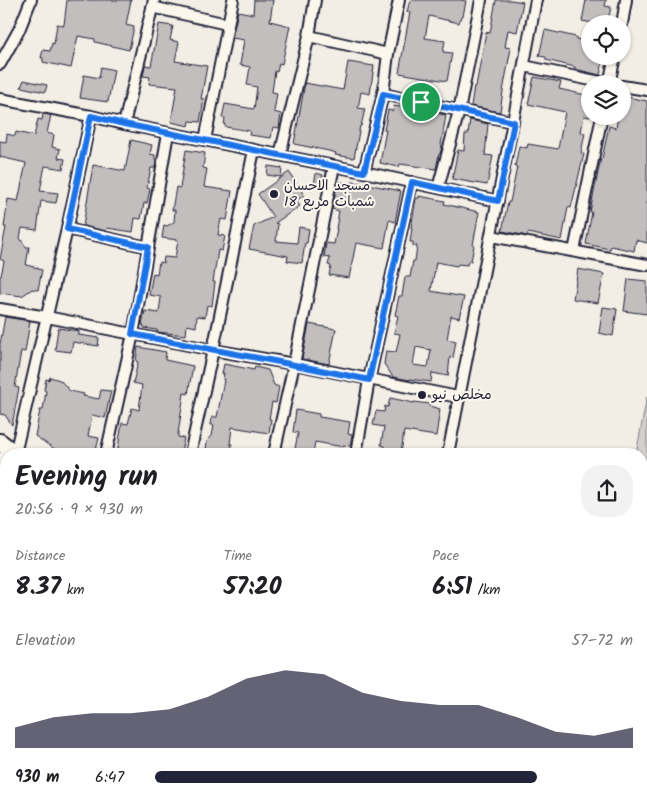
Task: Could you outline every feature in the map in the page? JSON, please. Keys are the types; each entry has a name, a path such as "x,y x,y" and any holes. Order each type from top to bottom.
{"street":[{"path":"0,64 19,30 31,0"},
{"path":"205,140 233,0"},
{"path":"280,155 309,36 315,0"},
{"path":"364,172 383,94 388,54 399,0"},
{"path":"438,188 459,110 481,0"},
{"path":"449,448 514,122 536,0"},
{"path":"624,15 626,0"},
{"path":"124,124 153,4 228,24"},
{"path":"309,36 388,54"},
{"path":"524,66 581,78"},
{"path":"631,87 647,90"},
{"path":"383,94 514,122"},
{"path":"0,99 91,116 498,201"},
{"path":"17,448 91,116"},
{"path":"574,251 600,125"},
{"path":"107,448 132,334 168,133"},
{"path":"191,448 254,150"},
{"path":"275,448 334,166"},
{"path":"357,448 369,380 412,182"},
{"path":"67,229 148,247"},
{"path":"491,236 647,265"},
{"path":"0,309 458,397"}],"shaded area":[{"path":"647,397 647,448 637,448"}],"building":[{"path":"67,0 131,0 126,25 134,27 129,50 95,42 95,39 78,36 71,68 43,62 43,58 41,58 43,50 50,51 52,43 54,44 57,24 64,25"},
{"path":"254,0 273,0 270,21 290,26 282,64 279,63 277,72 275,71 272,92 277,93 274,112 281,114 279,128 273,127 271,138 249,135 250,131 226,127 224,125 225,118 222,118 225,104 254,109 257,87 247,85 250,67 240,65 244,40 232,38 238,11 253,14"},
{"path":"410,0 466,1 463,16 461,16 459,23 429,16 425,38 445,41 443,52 452,53 447,81 399,73 410,12 407,12"},
{"path":"496,0 523,2 517,32 508,30 505,47 511,48 500,112 471,106 486,32 490,33"},
{"path":"586,0 606,0 605,6 611,7 609,15 583,15"},
{"path":"159,24 173,26 170,40 179,42 175,61 207,66 201,99 204,99 200,122 190,121 189,126 171,122 177,87 149,84 150,77 143,76 145,65 151,66"},
{"path":"545,30 576,37 576,39 581,40 581,65 602,65 600,75 546,60 546,57 539,56"},
{"path":"348,62 374,66 370,94 361,92 358,108 365,109 354,158 294,144 305,83 343,90"},
{"path":"101,67 114,70 108,102 80,98 84,75 99,78"},
{"path":"534,77 561,82 559,89 581,94 581,132 585,133 581,153 584,154 571,208 568,207 562,240 528,233 527,236 502,231 517,167 515,166 519,146 527,148 528,144 558,149 565,112 528,104"},
{"path":"24,80 47,85 45,92 21,87"},
{"path":"631,98 647,101 647,243 636,240 634,251 611,246 610,249 586,244 592,212 590,212 609,126 616,128 616,125 631,125"},
{"path":"394,106 446,115 442,146 436,169 400,164 399,167 380,163 388,110 393,111"},
{"path":"43,114 51,115 47,133 54,135 52,147 60,149 58,158 65,159 63,169 45,166 40,191 58,193 56,203 41,201 37,230 22,228 20,238 26,247 29,247 26,265 42,270 38,290 32,289 22,296 0,293 0,276 4,261 0,259 6,227 4,227 8,199 18,201 26,163 0,157 0,141 6,142 7,134 15,136 16,132 34,136 38,119 42,120"},
{"path":"470,120 488,124 485,155 493,156 487,185 452,179 458,150 464,151 465,134 468,134"},
{"path":"131,140 152,145 150,154 155,155 156,160 155,168 151,168 147,188 150,189 147,203 144,203 141,219 135,218 133,232 107,228 106,231 83,226 93,165 125,171"},
{"path":"186,150 205,153 203,168 207,169 204,187 232,191 227,220 221,219 218,235 225,236 222,251 218,250 213,282 215,282 212,306 207,305 205,317 197,316 196,327 187,325 186,335 157,332 157,330 144,328 142,325 145,311 159,313 161,297 149,295 153,273 157,274 159,262 163,263 164,257 175,258 178,240 162,238 164,225 167,226 174,222 175,210 172,210 176,187 180,188"},
{"path":"268,166 282,168 281,177 267,175"},
{"path":"289,172 304,195 296,201 300,206 275,223 278,224 276,241 297,243 299,227 309,229 302,263 287,261 288,256 249,249 254,226 273,217 258,194"},
{"path":"316,173 323,175 321,187 314,185"},
{"path":"338,181 352,185 352,182 362,183 401,191 395,222 389,220 384,248 356,243 349,278 329,275 331,266 328,265 330,258 324,257 326,243 334,244 337,229 339,211 332,209"},
{"path":"419,196 445,201 444,204 479,212 471,261 468,261 467,265 458,264 457,266 436,262 431,291 464,297 459,318 451,316 447,339 456,341 453,358 450,357 448,376 432,373 431,382 393,377 384,364 386,351 396,352 400,334 394,333 398,316 395,315 399,296 402,296 405,277 410,277 413,261 415,261 417,246 413,246 413,242 410,242 416,198 419,198","holes":["416,347 431,350 428,367 413,365"]},
{"path":"578,269 604,274 598,303 573,299"},
{"path":"628,279 647,281 647,314 624,311"},
{"path":"603,307 617,309 613,336 599,333"},
{"path":"5,317 30,321 25,352 21,351 15,387 19,388 12,425 5,415 0,414 0,344"},
{"path":"309,324 336,329 329,364 302,359"},
{"path":"58,328 79,331 79,335 99,338 98,346 73,342 71,352 55,350"},
{"path":"138,347 166,352 165,360 193,366 188,394 184,393 178,434 178,437 184,438 182,448 118,448 122,423 128,424 132,408 139,410 142,385 133,383 138,362 136,361"},
{"path":"224,364 254,370 255,367 268,370 274,385 279,387 276,403 272,402 269,433 232,427 230,444 232,444 232,448 206,448 207,441 212,436 214,425 211,425 212,417 217,417 224,380 224,373 222,374"},
{"path":"50,377 60,380 70,391 99,399 101,390 111,391 105,418 92,415 88,436 99,438 96,448 53,448 35,436 40,410 43,410 46,379 49,380"},
{"path":"390,398 430,404 429,406 440,409 436,436 404,431 402,448 385,448 385,446 381,445 384,427 373,425 376,411 384,412 385,406 388,407"},
{"path":"296,410 319,414 319,417 350,422 348,434 352,435 350,446 343,445 343,447 315,442 314,448 295,448 298,433 293,432"}],"place":[{"name":"مسجد الاحسان شمبات مربع 18","path":"274,194"},
{"name":"مخلص نيو","path":"422,395"}],"route":[{"path":"383,94 421,102 514,122 498,201 412,182 369,380 132,334 148,247 67,229 91,116 364,172 383,94"}]}
